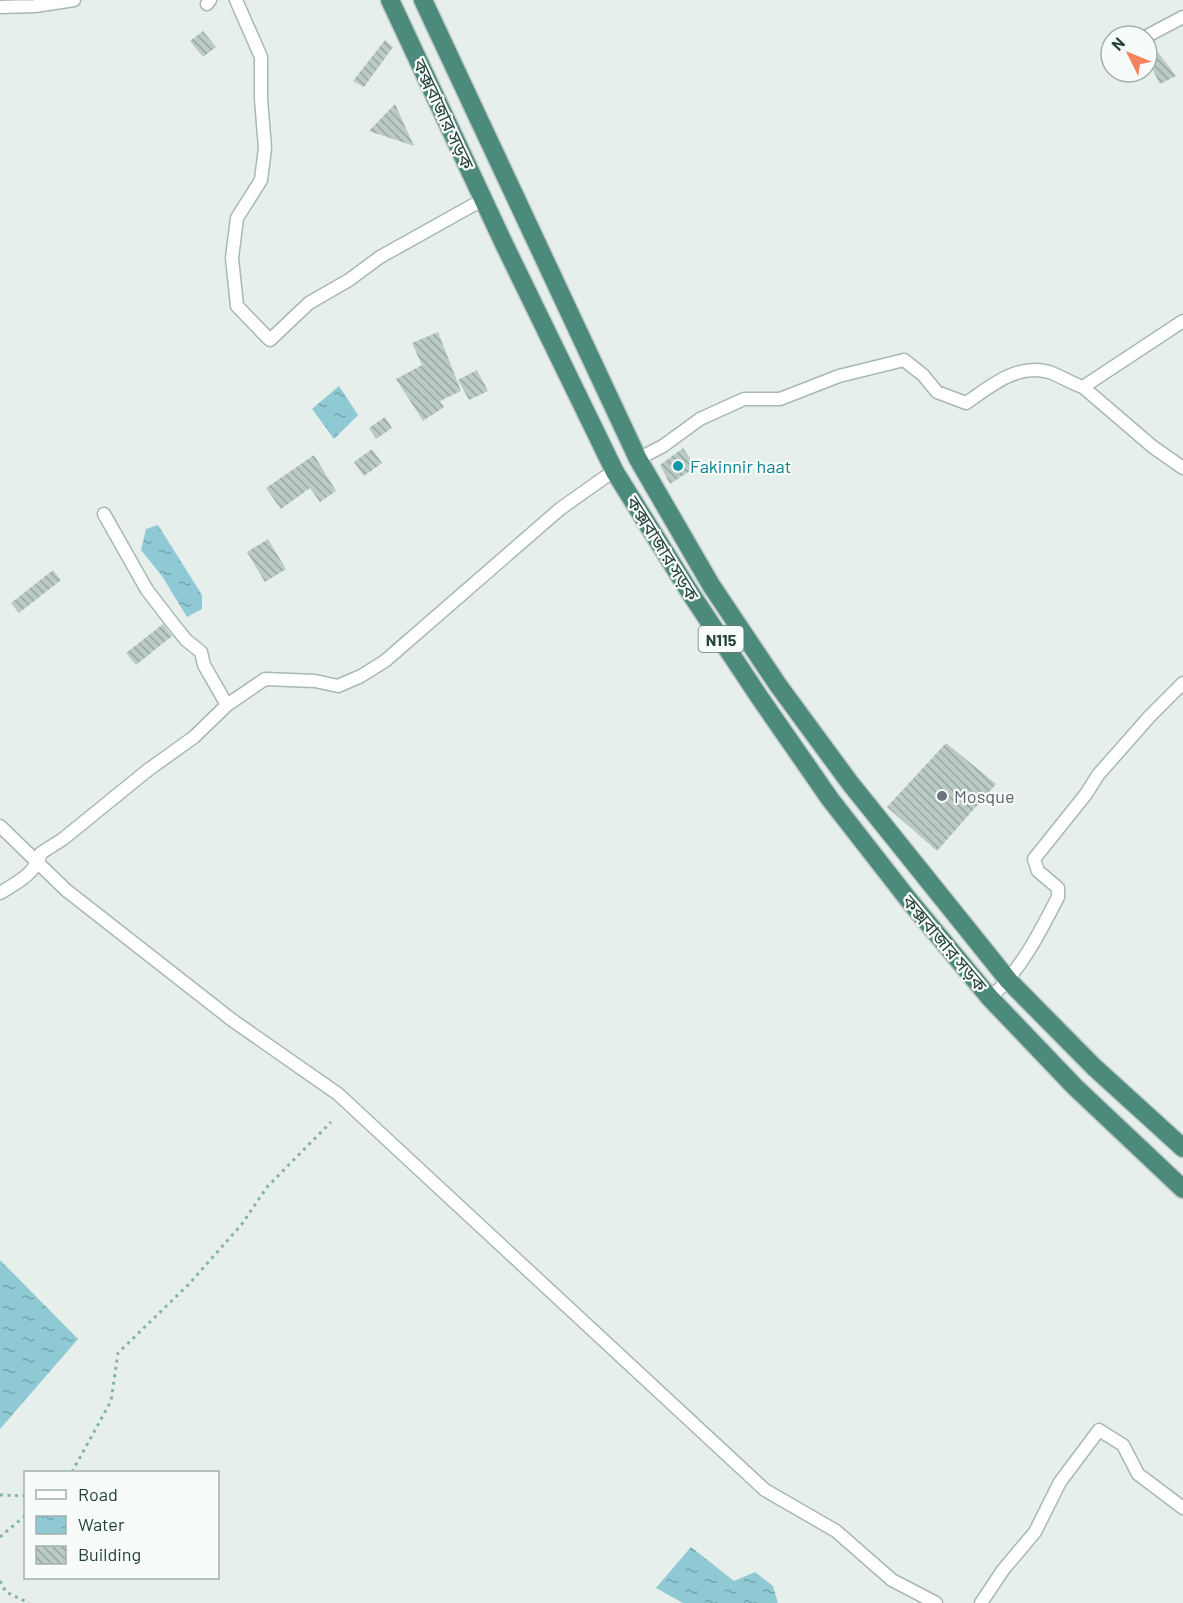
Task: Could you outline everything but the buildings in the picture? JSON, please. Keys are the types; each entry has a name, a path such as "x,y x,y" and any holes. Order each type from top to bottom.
{"highway":[{"name":"কক্সবাজার সড়ক","path":"390,0 505,246 615,472 703,613 830,799 908,899 990,998 1075,1087 1183,1189"},
{"name":"কক্সবাজার সড়ক","path":"423,0 638,459 711,585 778,685 850,783 1009,981 1094,1067 1183,1148"}],"street":[{"path":"0,7 35,6 74,0"},
{"path":"236,0 261,57 261,99 265,148 261,180 237,218 232,258 237,306 270,340 309,303 349,280 380,257 484,199"},
{"path":"1159,30 1183,17"},
{"path":"1083,387 1183,321"},
{"path":"638,459 663,446 700,419 744,399 780,399 838,376 904,360 923,375 937,392 966,403 1000,379 1026,369 1050,372 1083,387 1153,447 1183,468"},
{"path":"0,893 30,874 38,864 41,853 63,839 194,736 227,705 265,679 315,681 338,686 361,676 385,661 560,509 615,472"},
{"path":"104,514 147,590 186,640 201,652 204,665 227,705"},
{"path":"990,998 1009,981 1058,897 1059,888 1038,871 1034,859 1120,750 1183,683"},
{"path":"0,826 66,890 232,1020 338,1094 765,1490 836,1531 892,1580 936,1603"},
{"path":"981,1603 1003,1570 1035,1532 1060,1482 1099,1430 1123,1445 1138,1474 1183,1508"}],"path":[{"path":"73,1471 111,1401 118,1353 189,1284 242,1224 267,1187 331,1122"},
{"path":"0,1495 24,1496"},
{"path":"0,1537 24,1517"},
{"path":"0,1581 6,1592 29,1603"}],"water":[{"path":"339,386 358,415 334,439 312,409"},
{"path":"158,525 202,595 202,609 187,617 162,576 141,550 146,529"},
{"path":"0,1260 78,1339 0,1429"},
{"path":"691,1547 734,1581 755,1572 773,1586 778,1603 683,1603 656,1588"}],"place":[{"name":"Fakinnir haat","path":"678,466"},
{"name":"Mosque","path":"942,796"}]}
